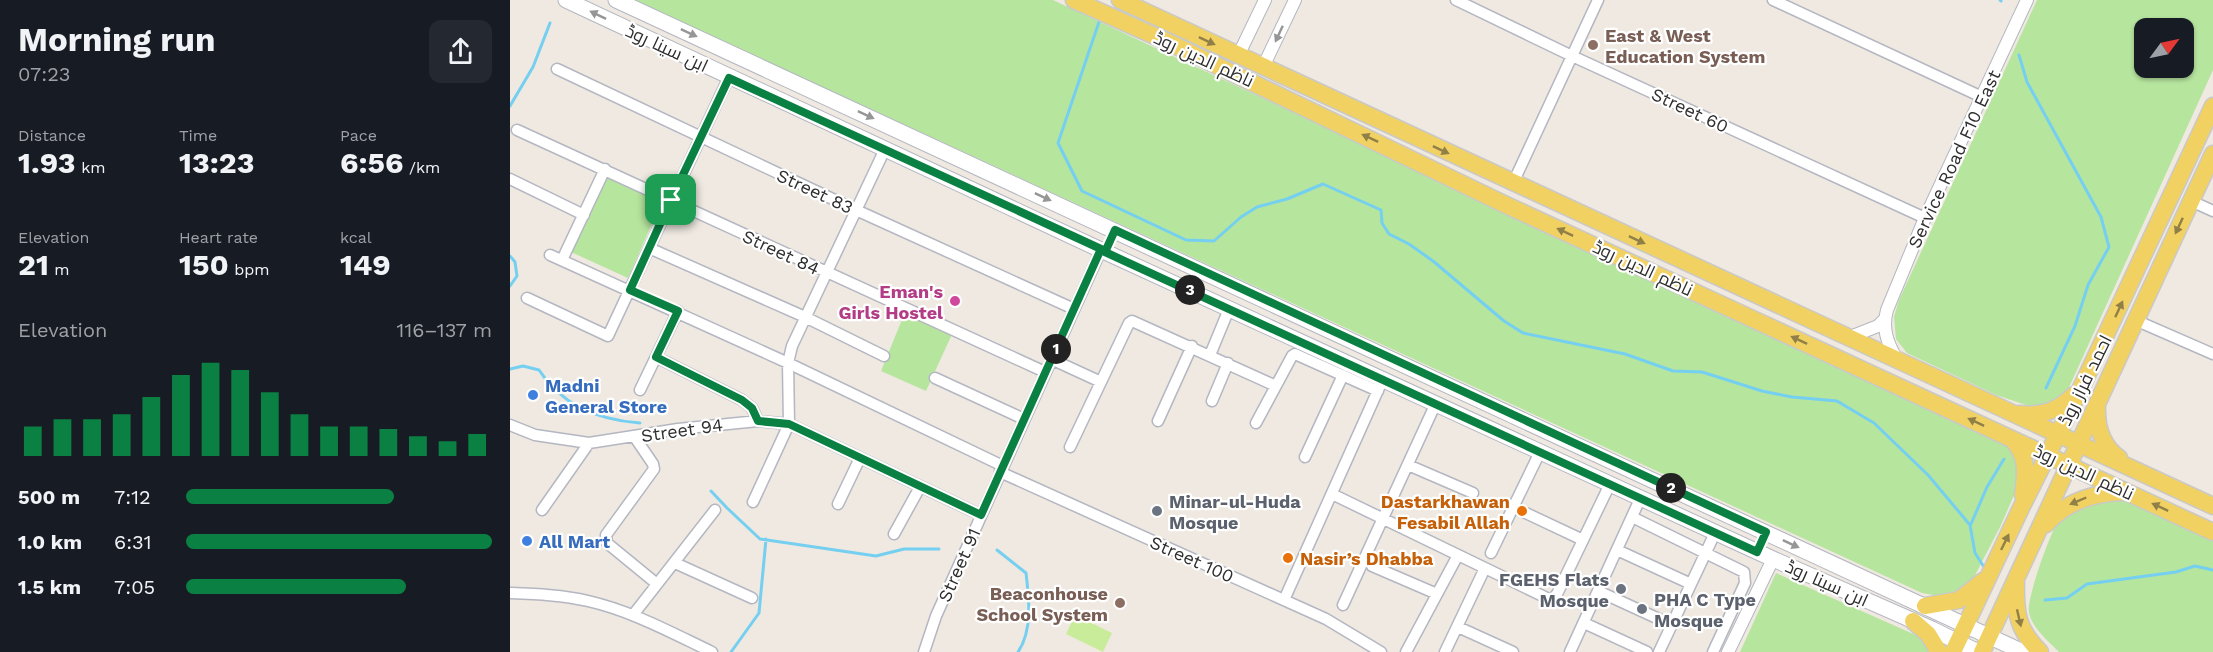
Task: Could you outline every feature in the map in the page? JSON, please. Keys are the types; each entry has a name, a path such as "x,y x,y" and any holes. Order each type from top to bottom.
{"main road":[{"name":"ابن سینا روڈ","path":"566,0 729,78 1229,309 1381,385 1436,403 1715,533 1913,621 1956,647 1980,652"},
{"name":"ابن سینا روڈ","path":"616,0 2023,652"},
{"name":"ناظم الدین روڈ","path":"1074,0 1123,22 1166,32 1238,56 1263,67 2213,506"},
{"name":"ناظم الدین روڈ","path":"1120,0 1136,6 1166,32 1504,204 2213,532"},
{"path":"650,40 660,20"},
{"name":"احمد فراز روڈ","path":"1956,647 2213,106"},
{"path":"1391,148 1400,130"},
{"name":"احمد فراز روڈ","path":"1980,652 1990,636 2016,576 2040,530 2078,443 2213,154"},
{"path":"1103,251 1115,230"},
{"path":"1760,322 1769,301"},
{"path":"2012,413 2032,415 2051,412 2065,404 2081,388"},
{"path":"2098,401 2096,421 2101,438 2114,455 2134,469"},
{"path":"2010,437 2020,448 2026,461 2021,508"},
{"path":"2040,530 2053,516 2087,497 2126,492"},
{"path":"1757,552 1766,532"},
{"path":"1925,606 1959,600 1974,590 1990,574"},
{"path":"2016,576 2015,602 2020,626 2027,639 2040,652"},
{"path":"1860,597 1867,579"},
{"path":"1913,621 1928,634 1939,652"}],"street":[{"path":"1238,56 1265,0"},
{"path":"1263,67 1294,0"},
{"name":"Street 60","path":"1456,0 1572,56 1925,218"},
{"path":"1513,183 1598,0"},
{"path":"1773,0 1982,97"},
{"name":"Service Road F10 East","path":"1885,319 1925,218 2027,0"},
{"name":"Street 83","path":"558,69 701,138 1074,309"},
{"path":"527,298 608,336 729,78"},
{"name":"Street 84","path":"518,130 1045,372"},
{"path":"753,502 789,424 788,363 792,346 885,149"},
{"path":"562,260 605,169"},
{"path":"510,179 584,214"},
{"path":"2191,201 2213,211"},
{"path":"649,248 805,317 884,356"},
{"name":"Street 91","path":"924,652 936,616 981,515 1074,309 1103,251"},
{"name":"Street 100","path":"550,255 678,311 1002,469 1326,619 1380,652"},
{"path":"1209,355 1229,309"},
{"path":"640,390 678,311"},
{"path":"1850,337 1878,326 1885,319"},
{"path":"1885,319 1888,345 1896,358"},
{"path":"2135,320 2213,354"},
{"path":"1070,447 1129,323 1132,321 1192,346 1276,386"},
{"path":"1158,422 1192,346"},
{"path":"1256,423 1295,354 1343,375 1381,385 1284,600"},
{"path":"656,357 742,400 752,408 758,421"},
{"path":"1051,359 1101,382"},
{"path":"1212,401 1228,363"},
{"path":"1305,457 1343,375"},
{"path":"935,378 1024,419"},
{"path":"1343,605 1436,403"},
{"name":"Street 94","path":"510,425 535,435 590,443 678,429 758,421 789,424 981,515"},
{"path":"634,436 654,469 606,539 607,543 657,584"},
{"path":"542,510 590,443"},
{"path":"1491,553 1540,452"},
{"path":"838,504 860,458"},
{"path":"1408,465 1473,494"},
{"path":"1332,494 1551,600 1557,594 1610,484"},
{"path":"894,534 920,487"},
{"path":"1570,652 1640,498"},
{"path":"1513,507 1583,540"},
{"path":"633,615 715,510"},
{"path":"1632,517 1742,570 1746,580 1713,652"},
{"path":"1659,652 1715,533"},
{"path":"1617,550 1691,584"},
{"path":"1406,652 1458,555"},
{"path":"1728,652 1773,559"},
{"path":"675,563 752,598"},
{"path":"1372,566 1437,594"},
{"path":"1445,652 1485,568"},
{"path":"1598,591 1672,625"},
{"path":"510,593 539,594 589,601 633,615 712,652"},
{"path":"1584,623 1647,652"},
{"path":"1458,627 1513,652"}],"green space":[{"path":"633,0 1053,0 1888,387 2017,451 2018,486 1970,585 1951,598 1922,593"},
{"path":"2037,0 2213,0 2213,70 2066,394 2051,407 2026,405 1996,395 1907,353 1896,339 1894,317 1899,300"},
{"path":"605,175 662,201 628,278 571,252"},
{"path":"906,310 953,332 926,391 881,371"},
{"path":"2120,495 2213,538 2213,652 2059,652 2041,634 2030,618 2029,605 2035,579 2046,548 2061,517 2081,504"},
{"path":"1776,573 1954,652 1740,652"},
{"path":"1075,615 1112,633 1103,652 1066,634"}],"waterway":[{"path":"1100,19 1058,143 1082,191 1186,240 1214,241 1241,217 1257,207 1287,199 1323,184 1381,210 1382,223 1389,234 1409,244 1433,261 1504,321 1523,333 1625,354 1673,371 1702,372 1762,391 1792,397 1837,401 1874,423 1928,475 1970,525 1975,553 1984,567"},
{"path":"510,106 533,67 550,23"},
{"path":"2019,55 2027,82 2101,217 2109,247 2088,285 2075,326 2046,388"},
{"path":"510,256 515,262 517,276 510,286"},
{"path":"510,369 523,366 539,370 559,393 582,409 610,419 640,423"},
{"path":"1971,524 1987,487 2004,459"},
{"path":"711,491 760,539 876,556 904,549 939,549"},
{"path":"731,652 759,613 766,539"},
{"path":"997,550 1026,573 1029,603 1028,624 1018,652"},
{"path":"2045,600 2067,598 2087,584 2176,572 2195,566 2213,570"}],"place":[{"name":"East & West Education System","path":"1593,45"},
{"name":"Eman's Girls Hostel","path":"955,301"},
{"name":"Madni General Store","path":"533,395"},
{"name":"Minar-ul-Huda Mosque","path":"1157,511"},
{"name":"Dastarkhawan Fesabil Allah","path":"1522,511"},
{"name":"All Mart","path":"527,541"},
{"name":"Nasir’s Dhabba","path":"1288,558"},
{"name":"FGEHS Flats Mosque","path":"1621,589"},
{"name":"Beaconhouse School System","path":"1120,603"},
{"name":"PHA C Type Mosque","path":"1642,609"}],"route":[{"path":"671,200 630,290 678,311 656,357 742,400 752,408 758,421 789,424 981,515 1101,249 1105,252 1115,230 1766,532 1757,552 1105,252 1101,249 885,149 729,78 671,200"}]}
